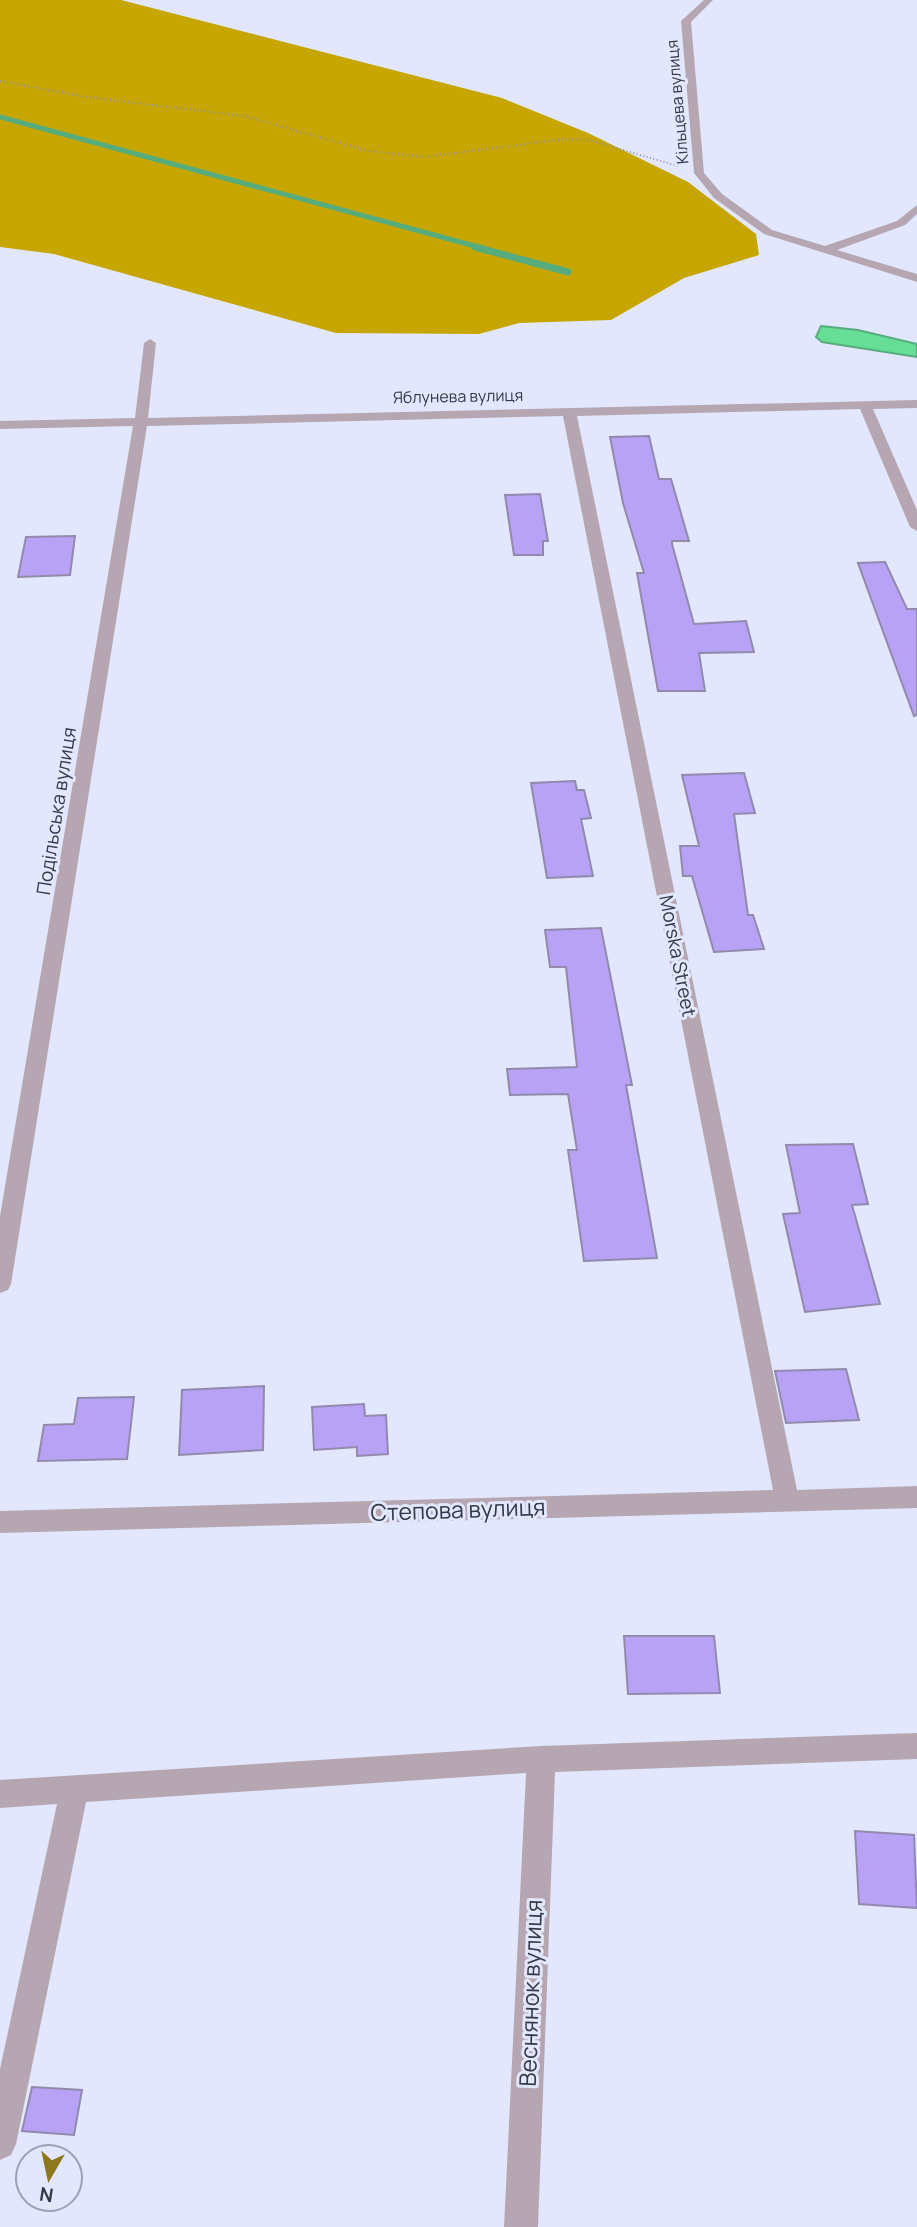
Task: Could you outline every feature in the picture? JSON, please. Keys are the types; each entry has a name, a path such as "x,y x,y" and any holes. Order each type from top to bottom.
{"street":[{"name":"Кільцева вулиця","path":"709,0 686,21 699,173 718,196 768,232 917,278"},
{"path":"828,250 901,222 917,208"},
{"name":"Подільська вулиця","path":"0,1284 141,420 150,344"},
{"name":"Яблунева вулиця","path":"0,425 917,404"},
{"path":"865,405 917,527"},
{"name":"Morska Street","path":"569,411 787,1500"},
{"name":"Степова вулиця","path":"0,1522 917,1497"},
{"path":"0,1794 541,1759 917,1746"},
{"name":"Веснянок вулиця","path":"521,2227 541,1759"},
{"path":"0,2144 74,1790"}],"path":[{"path":"0,81 87,97 244,116 369,151 424,157 565,139 589,140 699,173"}],"shaded area":[{"path":"0,0 121,0 502,98 588,133 688,182 756,234 759,255 684,278 611,320 519,323 479,334 336,333 54,254 0,247"},
{"path":"821,326 858,330 917,344 917,357 822,342 816,337"}],"building":[{"path":"649,436 659,479 671,479 689,541 672,541 672,544 694,624 746,621 754,652 699,653 705,691 658,691 637,573 644,573 623,503 610,437"},
{"path":"540,494 548,541 543,541 543,555 514,555 505,495"},
{"path":"75,536 70,575 18,577 26,537"},
{"path":"885,562 907,609 917,609 917,715 914,716 858,563"},
{"path":"744,773 755,813 734,814 748,915 753,915 764,949 714,952 692,876 683,876 680,846 699,846 682,775"},
{"path":"575,781 577,790 584,790 591,818 581,819 593,876 547,878 531,783"},
{"path":"601,928 632,1085 626,1085 657,1258 584,1261 568,1150 577,1150 568,1094 510,1095 507,1069 577,1067 566,967 550,967 545,930"},
{"path":"853,1144 868,1204 852,1205 880,1304 805,1312 783,1214 800,1213 786,1145"},
{"path":"846,1369 859,1420 786,1423 775,1371"},
{"path":"264,1386 263,1450 179,1455 182,1390"},
{"path":"134,1397 127,1459 38,1461 44,1425 74,1424 78,1398"},
{"path":"364,1404 365,1416 386,1415 388,1454 357,1456 357,1447 314,1450 312,1407"},
{"path":"624,1636 714,1636 720,1693 628,1694"},
{"path":"855,1831 914,1835 917,1908 859,1904"},
{"path":"32,2087 82,2090 74,2135 22,2131"}],"waterway":[{"path":"0,117 482,248"},
{"path":"475,247 568,272"}]}
